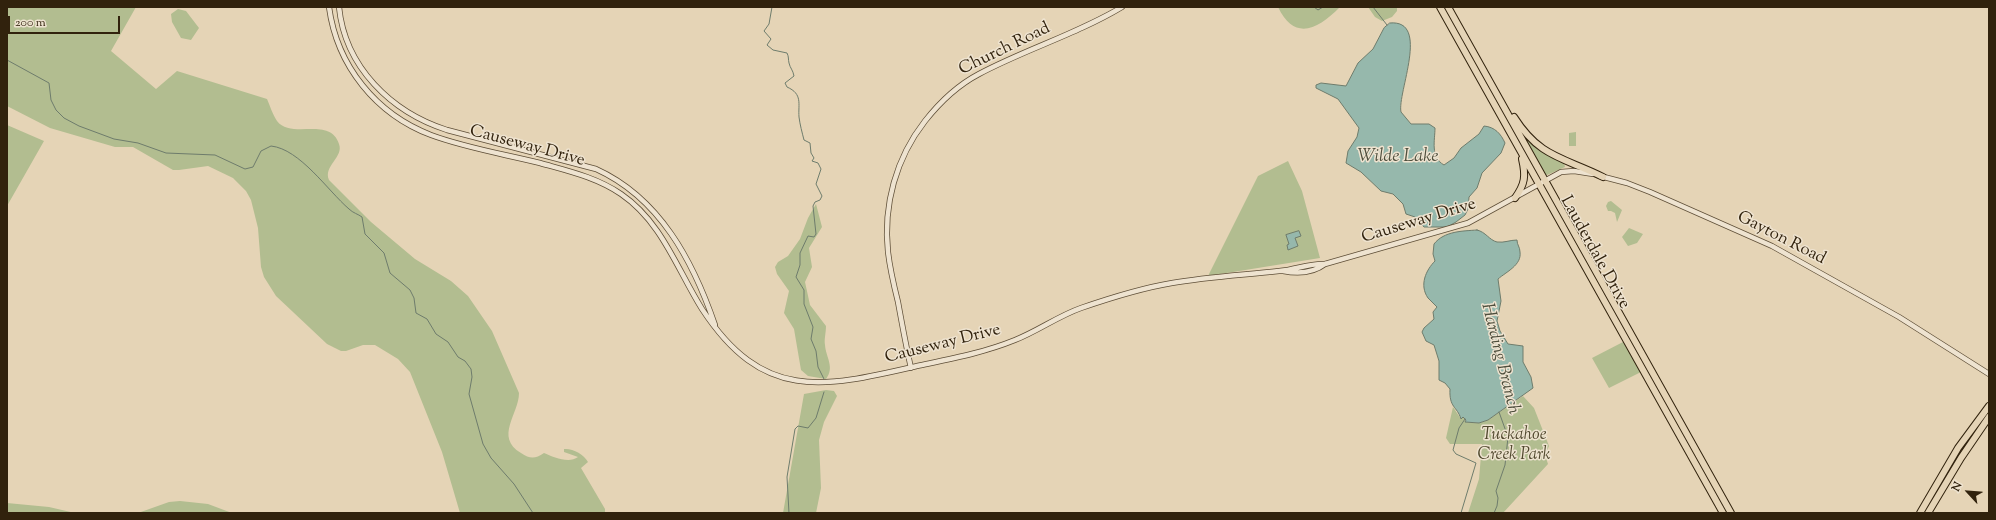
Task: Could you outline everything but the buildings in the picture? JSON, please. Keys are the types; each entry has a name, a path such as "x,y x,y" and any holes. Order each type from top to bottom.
{"main road":[{"name":"Lauderdale Drive","path":"1440,7 1723,513"},
{"name":"Lauderdale Drive","path":"1448,7 1730,513"},
{"path":"1496,92 1525,134 1533,142 1558,158 1603,177"},
{"path":"1515,198 1523,186 1525,176 1520,150"},
{"path":"1920,513 1946,468 1989,406"},
{"path":"1928,513 1960,458 1989,417"}],"street":[{"name":"Causeway Drive","path":"329,7 337,41 352,72 374,98 396,117 432,135 589,177 614,189 632,202 659,232 697,302 710,321 716,326"},
{"name":"Causeway Drive","path":"339,7 348,44 362,70 375,86 403,110 425,122 447,130 596,169 619,181 638,195 660,216 674,238 697,281 716,326 728,343 748,360 762,369 792,380 811,384 833,383 911,368 994,348 1030,334 1081,308 1158,286 1202,279 1282,271 1294,273 1318,269 1325,264 1457,227 1476,220 1545,181"},
{"name":"Church Road","path":"911,368 888,253 887,226 890,196 894,180 913,137 938,105 953,91 975,76 1015,56 1074,32 1122,7"},
{"name":"Gayton Road","path":"1545,181 1561,172 1570,171 1627,183 1650,192 1772,246 1899,317 1989,374"}],"green space":[{"path":"7,7 136,7 111,51 156,89 177,71 267,99 277,121 283,126 291,129 319,129 327,131 334,136 340,149 329,170 329,180 371,222 415,259 451,281 468,296 492,331 519,393 509,433 509,440 513,447 530,457 535,457 544,453 566,460 578,457 564,452 564,449 571,449 581,454 588,462 581,468 605,509 605,513 460,513 442,452 410,372 398,359 375,345 363,345 346,351 341,351 327,344 276,296 264,277 261,267 258,228 251,200 246,191 233,178 208,166 173,170 133,147 115,147 50,128 7,106"},
{"path":"1278,7 1340,7 1332,15 1315,26 1299,28 1292,25 1285,18"},
{"path":"1368,7 1397,7 1397,11 1392,17 1382,21 1375,17"},
{"path":"178,9 186,11 199,28 191,40 181,38 172,22 171,14"},
{"path":"7,125 44,141 7,206"},
{"path":"1576,132 1576,146 1569,146 1569,133"},
{"path":"1525,137 1539,149 1564,163 1565,167 1547,175 1544,174"},
{"path":"1288,161 1302,191 1320,258 1208,276 1258,176"},
{"path":"1611,201 1622,210 1617,222 1615,213 1608,211 1606,206 1608,202"},
{"path":"816,204 822,227 809,248 812,267 805,282 810,305 826,326 825,343 830,370 826,379 808,376 801,370 794,329 784,313 789,291 777,274 775,267 778,262 788,256 800,239 808,218"},
{"path":"1629,228 1643,234 1637,243 1628,246 1622,237"},
{"path":"1623,342 1641,372 1609,388 1592,358"},
{"path":"826,390 834,391 837,396 824,422 819,440 821,488 816,513 783,513 804,394"},
{"name":"Tuckahoe Creek Park","path":"1523,396 1534,408 1549,446 1545,455 1548,464 1503,513 1468,513 1479,479 1482,444 1450,444 1446,438 1453,407 1461,419 1463,417 1466,422 1479,423 1488,420"},
{"path":"180,501 208,504 232,513 138,513 169,502"},
{"path":"7,503 49,507 75,513 7,513"}],"water":[{"name":"Wilde Lake","path":"1390,23 1402,25 1408,33 1410,44 1401,112 1411,124 1429,124 1435,128 1434,148 1440,162 1444,165 1454,158 1461,148 1479,134 1484,126 1497,132 1505,143 1501,153 1482,173 1477,188 1469,197 1468,209 1465,215 1447,227 1424,227 1415,217 1406,214 1403,204 1393,194 1381,191 1361,172 1346,163 1348,151 1357,137 1359,128 1338,99 1316,88 1316,85 1321,83 1346,86 1358,63 1373,49 1384,28"},
{"path":"1477,230 1483,232 1492,240 1497,242 1517,240 1520,250 1519,261 1513,268 1498,279 1501,301 1497,321 1500,331 1508,344 1523,346 1523,362 1531,377 1533,388 1488,420 1479,423 1465,422 1466,420 1463,417 1461,419 1452,403 1450,389 1445,383 1439,380 1439,361 1434,345 1426,341 1422,332 1424,328 1434,319 1433,312 1437,307 1428,298 1424,288 1426,273 1435,261 1433,254 1434,244 1443,236 1448,234 1460,231"},
{"path":"1299,231 1301,236 1295,238 1298,246 1288,250 1287,245 1289,244 1286,235"}],"waterway":[{"path":"772,7 769,24 764,31 771,39 767,45 773,50 788,54 789,65 794,76 785,83 787,87 798,96 799,120 804,140 810,143 811,153 814,158 812,161 818,163 821,169 816,184 822,196 813,206 816,234 814,237 808,236 800,253 800,265 796,277 804,290 804,304 813,327 811,339 816,351 818,367 824,379"},
{"name":"Harding Branch","path":"1314,7 1318,10 1323,7"},
{"name":"Harding Branch","path":"1373,7 1387,25"},
{"path":"7,60 49,83 51,100 56,110 64,118 79,126 114,139 138,143 166,153 215,155 245,169 253,167 261,151 271,146 282,149 303,163 352,212 362,217 365,234 384,253 390,273 410,290 414,298 416,313 427,319 436,334 448,342 458,357 465,361 471,369 472,377 469,394 483,444 491,458 514,484 533,513"},
{"path":"789,513 787,477 795,429 798,426 808,428 816,418 824,392"},
{"name":"Harding Branch","path":"1494,513 1498,498 1496,491 1505,465 1508,437 1499,412"},
{"path":"1461,513 1476,463 1456,454 1453,450 1459,428 1465,419"}]}
